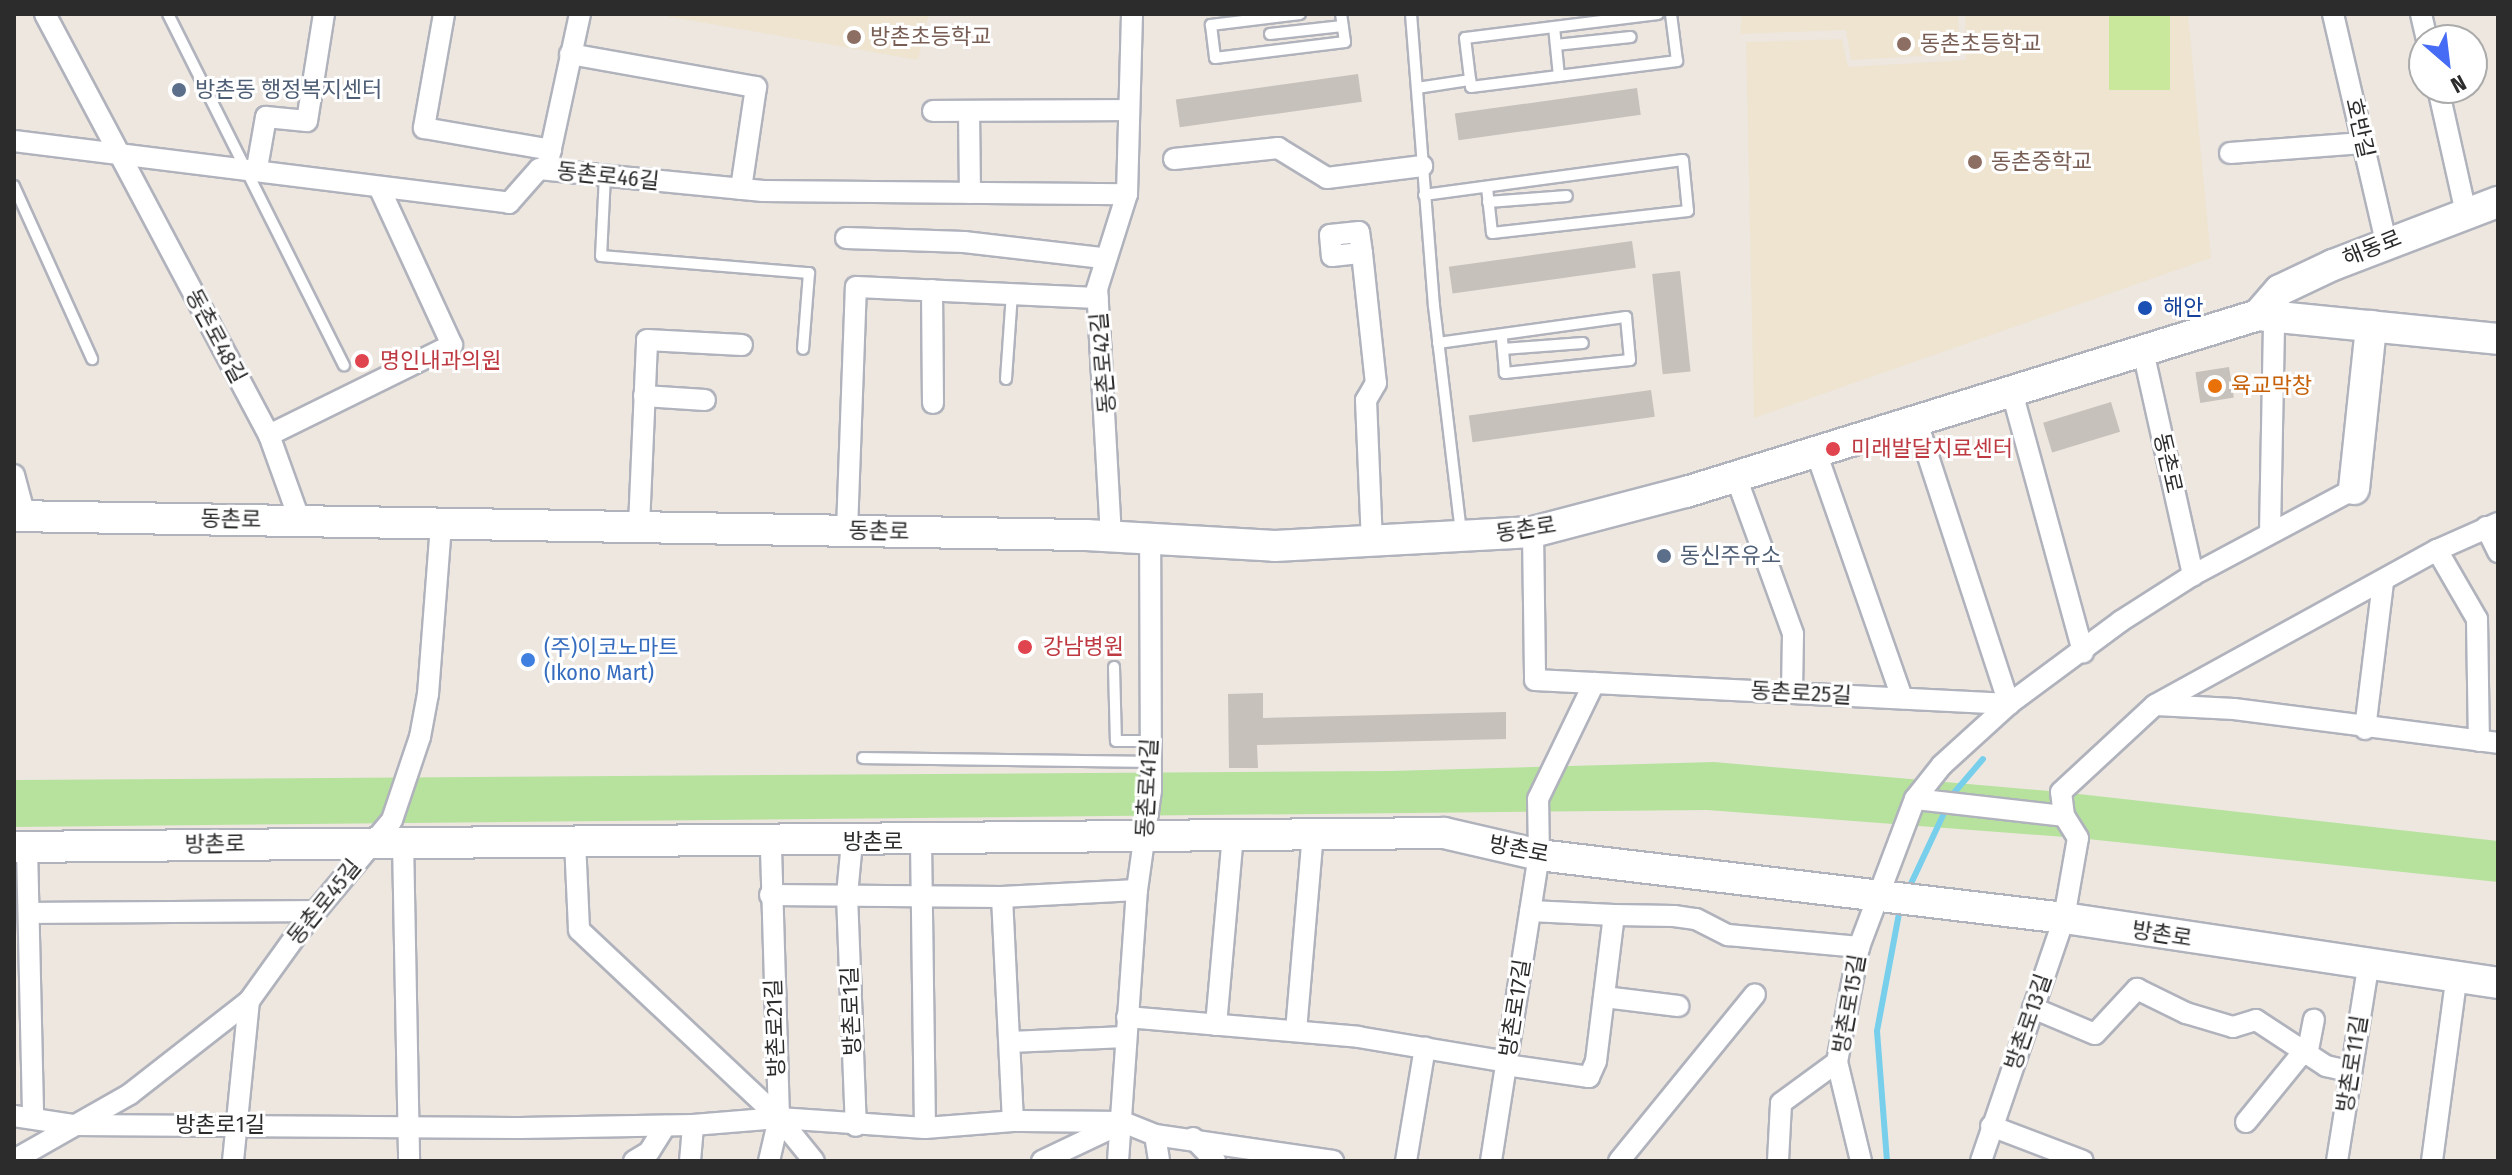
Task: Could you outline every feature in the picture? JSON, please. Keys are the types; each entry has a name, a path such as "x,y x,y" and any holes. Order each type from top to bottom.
{"street":[{"name":"동촌로48길","path":"45,14 269,435 300,521"},
{"path":"253,168 266,117 307,121 324,14"},
{"path":"444,14 424,128 549,160 580,14"},
{"name":"동촌로42길","path":"1111,537 1098,298 1103,258 1127,194 1132,14"},
{"name":"호반길","path":"2333,14 2386,241"},
{"path":"570,54 756,87 741,189"},
{"path":"2442,104 2466,213"},
{"path":"933,111 1129,110"},
{"path":"969,111 970,193 1127,194"},
{"path":"14,141 119,158 253,168 380,189 452,345 269,435"},
{"path":"2230,153 2363,143"},
{"path":"1174,159 1278,148 1327,178 1422,166"},
{"name":"동촌로46길","path":"380,189 509,203 520,185 549,160 605,175 741,189 970,193"},
{"name":"해동로","path":"2266,316 2280,290 2386,241 2498,202"},
{"path":"846,238 964,242 1103,258"},
{"path":"1362,253 1376,383 1366,400 1372,541"},
{"path":"847,530 856,287 1098,298"},
{"path":"932,290 933,403"},
{"path":"2266,316 2270,533"},
{"name":"동촌로","path":"20,516 847,530 1150,538 1275,546 1533,532 1736,477 2266,316 2498,339"},
{"path":"2354,489 2371,326"},
{"path":"639,526 647,340 742,345"},
{"name":"동촌로","path":"2143,351 2193,575"},
{"path":"2012,392 2083,652"},
{"path":"644,396 705,400"},
{"path":"1917,422 2009,704"},
{"path":"1816,452 1902,698"},
{"path":"14,475 20,516"},
{"path":"1736,477 1793,634 1792,693"},
{"name":"방촌로15길","path":"1861,1161 1837,1062 1859,947 1915,799 1942,765 2009,704 2193,575 2354,489"},
{"name":"동촌로45길","path":"14,1160 130,1094 249,1001 315,911 388,841 420,737 439,592 441,524"},
{"path":"1915,799 2058,815 2061,792 2155,705 2437,550 2492,525 2498,552"},
{"name":"동촌로25길","path":"1533,532 1535,680 2009,704"},
{"name":"동촌로41길","path":"1118,1161 1137,890 1147,833 1151,762 1150,538"},
{"path":"2155,705 2234,709 2365,729 2488,742 2477,619 2437,550"},
{"path":"2365,729 2383,582"},
{"path":"1539,855 1538,799 1594,683"},
{"name":"방촌로13길","path":"1981,1161 2064,918 2078,838 2058,815"},
{"name":"방촌로","path":"32,1015 29,913 20,847 388,841 921,842 1147,833 1444,833 1539,855 2064,918 2456,981 2498,983"},
{"path":"1216,1025 1233,833"},
{"path":"1296,1031 1313,833"},
{"path":"388,841 409,1161"},
{"path":"575,841 579,930 779,1118 814,1161"},
{"name":"방촌로21길","path":"769,1161 779,1118 770,895 771,841"},
{"name":"방촌로1길","path":"852,842 847,895 856,1126"},
{"path":"921,842 925,1128"},
{"name":"방촌로17길","path":"1491,1161 1539,855"},
{"path":"770,895 1002,897 1137,890"},
{"path":"1002,897 1013,1121"},
{"path":"29,913 315,911"},
{"path":"1530,911 1674,916 1696,919 1728,935 1859,947"},
{"path":"1010,1042 1126,1027 1216,1025 1296,1031 1425,1048 1589,1077 1604,997 1614,915"},
{"name":"방촌로11길","path":"2337,1161 2368,967"},
{"path":"2432,1161 2456,981"},
{"path":"2033,1008 2095,1034 2137,989 2186,1013 2233,1027 2256,1020 2305,1054 2351,1072"},
{"path":"1619,1161 1755,994"},
{"path":"1604,997 1678,1006"},
{"path":"233,1161 232,1124 249,1001"},
{"name":"방촌로1길","path":"32,1015 33,1066 24,1116 74,1125 665,1126 779,1118 856,1126 925,1128 1013,1121 1123,1122 1155,1135 1193,1138 1333,1161"},
{"path":"2246,1122 2305,1054 2314,1020"},
{"path":"1406,1161 1425,1048"},
{"path":"14,1052 33,1066"},
{"path":"1778,1161 1781,1103 1837,1062"},
{"path":"1042,1161 1123,1122"},
{"path":"690,1161 693,1125"},
{"path":"634,1161 649,1152 665,1126"},
{"path":"1991,1126 2083,1161"},
{"path":"1155,1135 1159,1161"},
{"path":"1193,1138 1215,1161"}],"lane":[{"path":"168,14 253,168 296,275 344,365"},
{"path":"1300,14 1211,25 1215,58 1345,42 1341,14"},
{"path":"1411,14 1438,343 1463,537"},
{"path":"1658,14 1465,38 1471,87 1677,61 1671,14"},
{"path":"1270,34 1343,26"},
{"path":"1554,27 1559,76"},
{"path":"1556,45 1631,37"},
{"path":"1417,88 1470,80"},
{"path":"1424,195 1683,160 1688,211 1492,233 1487,188"},
{"path":"605,175 601,256 809,273 803,349"},
{"path":"14,186 92,359"},
{"path":"1488,202 1567,196"},
{"path":"1006,379 1012,294"},
{"path":"1438,343 1502,337 1523,327 1626,317 1630,360 1505,373 1502,337"},
{"path":"1503,349 1583,343"},
{"path":"1114,667 1116,741 1151,741"},
{"path":"863,758 1151,762"}],"shaded area":[{"name":"방촌초등학교","path":"654,14 929,14 918,60"},
{"name":"동촌초등학교","path":"1742,14 1958,14 1960,54 1851,60 1846,30 1740,34"},
{"name":"동촌중학교","path":"1965,14 2188,14 2211,258 1754,418 1746,42 1842,39 1848,67 1966,60"}],"green space":[{"path":"2109,14 2170,14 2170,90 2109,90"},
{"path":"1714,762 2061,792 2498,841 2498,882 2078,838 1707,810 14,827 14,780 1390,771"}],"building":[{"path":"1358,74 1362,102 1180,127 1176,100"},
{"path":"1637,88 1641,115 1459,140 1455,114"},
{"path":"1632,241 1636,268 1453,293 1449,267"},
{"path":"1680,271 1691,371 1663,374 1652,274"},
{"name":"육교막창","path":"2229,367 2234,398 2200,403 2195,372"},
{"path":"1651,390 1655,417 1473,442 1469,416"},
{"path":"2111,402 2120,432 2052,452 2043,423"},
{"path":"1263,693 1263,718 1506,712 1506,739 1257,745 1258,768 1229,768 1228,694"}],"waterway":[{"path":"1908,890 1953,794 1983,759"},
{"path":"1887,1161 1877,1031 1900,908"}],"place":[{"name":"방촌초등학교","path":"854,37"},
{"name":"동촌초등학교","path":"1904,44"},
{"name":"방촌동 행정복지센터","path":"179,90"},
{"name":"동촌중학교","path":"1975,162"},
{"name":"해안","path":"2145,308"},
{"name":"명인내과의원","path":"362,361"},
{"name":"육교막창","path":"2215,386"},
{"name":"미래발달치료센터","path":"1833,449"},
{"name":"동신주유소","path":"1664,556"},
{"name":"강남병원","path":"1025,647"},
{"name":"(주)이코노마트 (Ikono Mart)","path":"528,660"}]}
